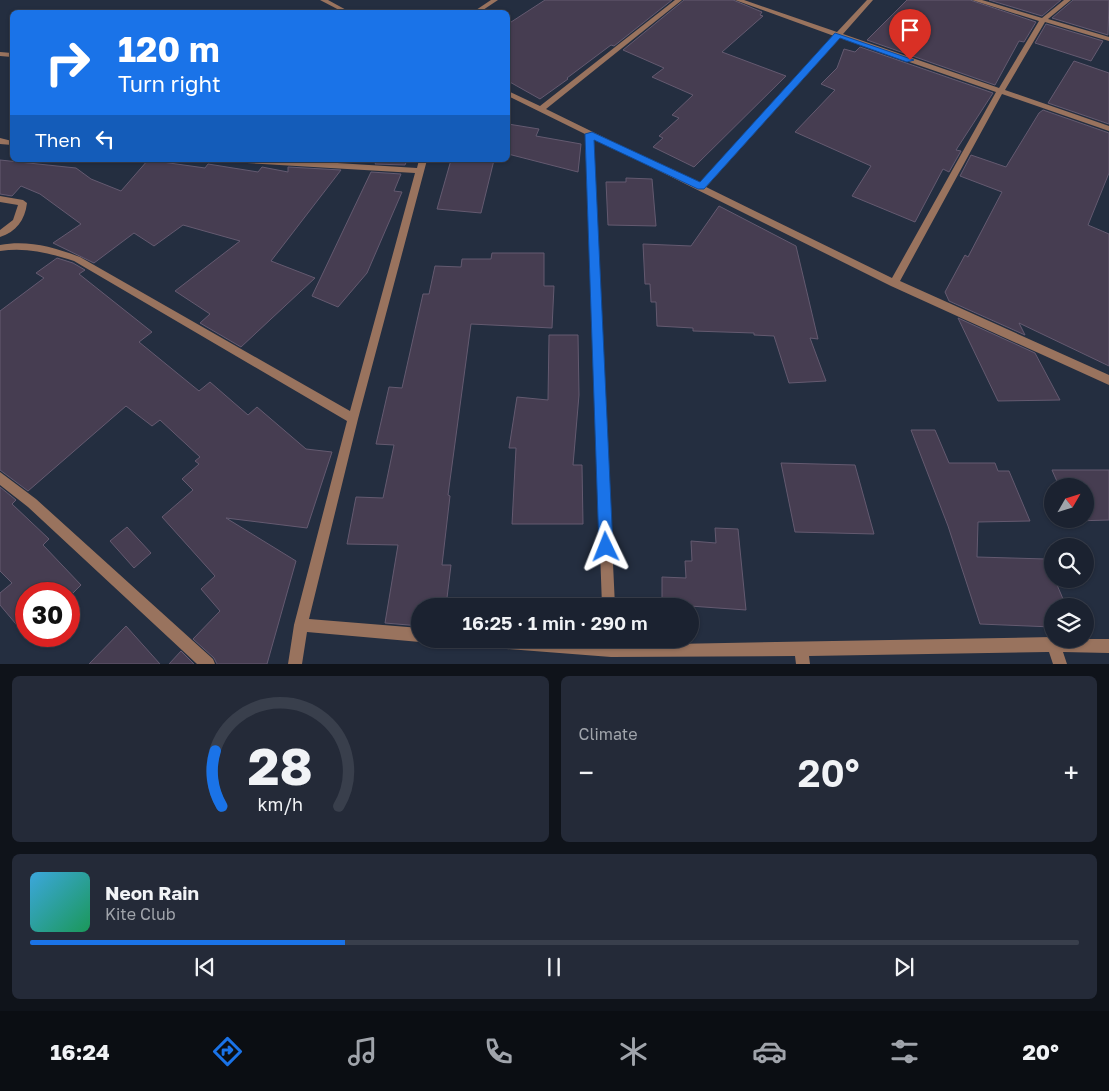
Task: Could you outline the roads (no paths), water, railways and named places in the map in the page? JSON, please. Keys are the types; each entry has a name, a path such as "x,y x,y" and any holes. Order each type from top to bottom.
{"street":[{"path":"323,0 343,10"},
{"path":"479,10 495,0"},
{"path":"541,109 679,0"},
{"path":"738,0 1109,129"},
{"path":"701,187 870,0"},
{"path":"975,0 1109,39"},
{"path":"894,283 1000,92 1043,20 1068,0"},
{"path":"510,94 894,283 1109,380"},
{"path":"589,134 608,598"},
{"path":"295,664 301,625 353,419 421,166 305,162"},
{"path":"0,199 23,203 22,216 11,229 0,234"},
{"path":"0,248 15,245 40,246 77,260 353,419"},
{"path":"0,478 32,503 208,664"},
{"path":"301,625 411,634"},
{"path":"669,648 802,657 1044,644"},
{"path":"1094,645 1109,646"},
{"path":"1054,648 1060,664"}]}
